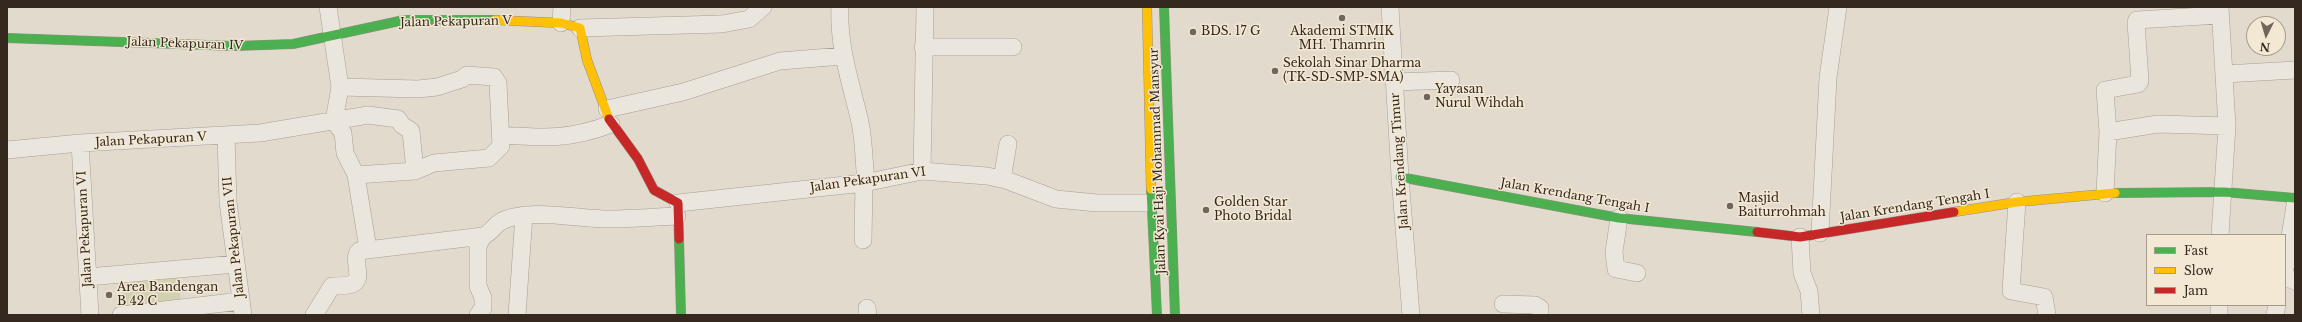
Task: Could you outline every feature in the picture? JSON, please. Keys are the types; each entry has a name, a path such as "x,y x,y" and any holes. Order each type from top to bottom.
{"street":[{"path":"328,7 340,87 334,122 343,133 345,153 356,175 368,249"},
{"path":"681,315 677,210 654,190 638,159 609,117 586,60 580,28 722,24 749,19 763,7"},
{"path":"840,7 839,29 843,56 859,121 865,183 863,240"},
{"path":"922,171 923,47 925,7"},
{"name":"Jalan Kyai Haji Mohammad Mansyur","path":"1148,7 1151,203 1157,313"},
{"name":"Jalan Kyai Haji Mohammad Mansyur","path":"1164,7 1175,313"},
{"name":"Jalan Krendang Timur","path":"1390,7 1400,177 1411,315"},
{"path":"1820,233 1828,78 1838,7"},
{"path":"2105,193 2108,132 2105,90 2138,84 2140,81 2137,20 2220,11 2227,126 2224,192 2220,234"},
{"name":"Jalan Pekapuran V","path":"333,36 404,14 478,19 562,15 580,28"},
{"name":"Jalan Pekapuran IV","path":"7,38 235,46 293,44 333,36"},
{"path":"923,47 1014,47"},
{"path":"500,135 549,138 580,135 609,117 780,61 843,56"},
{"path":"2225,74 2295,70"},
{"path":"340,87 418,89 437,87 462,79 467,75 494,77 498,84 501,146 489,158 434,163 415,171 356,175"},
{"path":"1394,82 1451,80"},
{"name":"Jalan Pekapuran V","path":"7,150 80,143 226,136 334,122 368,115 398,118 413,134 415,171"},
{"path":"2108,132 2158,124 2227,126"},
{"name":"Jalan Pekapuran VII","path":"226,136 228,202 242,308"},
{"name":"Jalan Pekapuran VI","path":"80,143 90,315"},
{"path":"1002,179 1008,144"},
{"path":"1151,156 1169,156"},
{"name":"Jalan Pekapuran VI","path":"484,236 491,233 497,224 505,219 524,215 608,219 865,183 922,171 987,176 1002,179 1056,199 1097,203 1151,203"},
{"name":"Jalan Krendang Tengah I","path":"1400,177 1619,218 1800,237 2017,202 2105,193 2224,192 2295,198"},
{"path":"2017,202 2011,291 2044,297 2047,315"},
{"path":"1151,203 1170,204"},
{"path":"2286,263 2295,205"},
{"path":"517,315 524,215"},
{"path":"1619,218 1614,252 1616,269 1636,272"},
{"path":"314,315 332,286 352,284 356,281 357,253 368,249 484,236"},
{"path":"478,315 483,308 483,298 478,286 478,246 484,236"},
{"path":"1800,237 1802,273 1809,291 1811,315"},
{"path":"88,277 236,264"},
{"path":"1503,303 1535,305 1540,308 1540,315"},
{"path":"121,315 242,308"},
{"path":"1157,313 1175,313"}],"green space":[{"path":"178,272 181,303 122,308 120,278"}],"traffic: fast":[{"path":"1164,7 1175,315"},
{"path":"7,38 235,46 293,44 404,20 495,20"},
{"path":"1400,177 1619,218 1757,232"},
{"path":"1151,189 1157,315"},
{"path":"2115,193 2224,192 2295,198"},
{"path":"679,239 681,315"}],"traffic: slow":[{"path":"1147,7 1151,189"},
{"path":"495,20 561,23 580,28 587,60 609,119"},
{"path":"1954,212 2017,202 2115,193"}],"traffic: jam":[{"path":"609,119 638,159 654,190 678,203 679,239"},
{"path":"1757,232 1800,237 1954,212"}],"place":[{"name":"Akademi STMIK MH. Thamrin","path":"1342,18"},
{"name":"BDS. 17 G","path":"1193,32"},
{"name":"Sekolah Sinar Dharma (TK-SD-SMP-SMA)","path":"1275,71"},
{"name":"Yayasan Nurul Wihdah","path":"1427,97"},
{"name":"Masjid Baiturrohmah","path":"1730,206"},
{"name":"Golden Star Photo Bridal","path":"1206,210"},
{"name":"Area Bandengan B 42 C","path":"109,295"}]}
